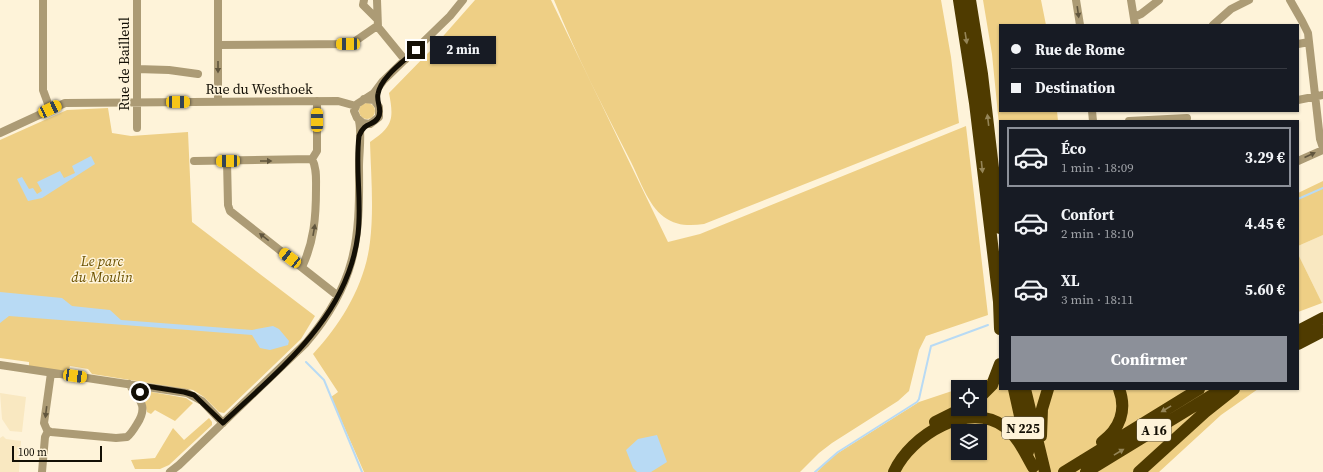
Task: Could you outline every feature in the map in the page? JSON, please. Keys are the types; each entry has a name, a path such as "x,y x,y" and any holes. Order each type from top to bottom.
{"highway":[{"path":"959,0 971,74 999,305"},
{"path":"970,0 983,86 999,220"},
{"path":"1299,322 1323,312"},
{"path":"1299,330 1323,318"},
{"path":"1299,343 1319,333"},
{"path":"1299,346 1319,333"},
{"path":"987,389 994,381 999,367"},
{"name":"N 225","path":"1014,390 1039,468"},
{"name":"N 225","path":"1025,390 1039,468"},
{"path":"1039,468 1041,414 1048,390"},
{"path":"1063,472 1104,441 1114,431 1121,418 1123,409 1119,390"},
{"name":"A 16","path":"1063,472 1197,390"},
{"name":"A 16","path":"1086,472 1220,390"},
{"path":"1139,472 1205,412 1233,390"},
{"path":"886,472 899,450 913,435 951,414"},
{"path":"894,472 904,454 921,438 954,422 976,417 994,421 1008,429 1039,468"}],"street":[{"path":"43,0 43,90 50,109"},
{"name":"Rue de Bailleul","path":"137,0 137,128"},
{"path":"218,0 218,102"},
{"path":"364,0 363,5 405,60"},
{"path":"218,45 351,44 377,22 377,0"},
{"path":"170,472 178,469 223,423 306,343 324,320 338,296 352,263 358,234 360,207 359,121 355,114 356,106 364,99 372,95 450,16 463,0"},
{"path":"1076,0 1080,24"},
{"path":"1131,0 1134,21"},
{"path":"1134,21 1159,0"},
{"path":"1214,24 1231,9 1249,0"},
{"path":"1290,0 1304,23 1309,42 1319,96 1320,139 1323,149 1299,160"},
{"path":"1299,44 1309,42"},
{"path":"137,69 169,70 198,74"},
{"path":"377,103 380,86"},
{"path":"1299,100 1319,96"},
{"path":"359,136 364,127 375,121 379,116 380,109 377,103 372,99 364,99"},
{"path":"312,159 317,151 317,102"},
{"name":"Rue du Westhoek","path":"0,133 50,109 68,103 343,102 356,106"},
{"path":"1150,120 1187,118"},
{"path":"359,121 368,124"},
{"path":"194,161 312,159"},
{"path":"302,268 311,244 315,223 316,170 312,159"},
{"path":"228,161 229,209 338,296"},
{"path":"0,365 184,392 194,395 223,423"},
{"path":"48,431 44,423 51,373"},
{"path":"48,431 116,438 127,437 143,413 143,406 129,384"},
{"path":"140,400 140,392 146,386"},
{"path":"42,472 45,437 48,431"}],"shaded area":[{"path":"1323,235 1323,303 1299,256 1299,246"},
{"path":"0,393 26,397 22,432 10,431 2,419"},
{"path":"3,436 6,439 21,441 19,472 0,472 0,438"}],"green space":[{"path":"475,0 551,0 668,242 700,234 966,126 988,315 926,336 919,350 909,391 898,401 832,443 819,453 800,472 364,472 331,397 338,392 313,354 342,317 363,273 370,242 372,217 370,142 383,132 390,122 391,110 389,93 430,51"},
{"path":"554,0 941,0 951,57 959,123 704,224 678,224 664,217 658,212 649,199 581,61"},
{"path":"983,0 1041,0 1046,24 999,24 999,112 1057,112 1058,120 999,120 999,125 992,54"},
{"path":"367,103 374,108 375,111 370,118 367,119 360,114 359,111 364,104"},
{"name":"Le parc du Moulin","path":"108,108 112,133 131,136 188,132 192,222 315,316 301,339 224,413 219,412 204,397 193,390 92,374 88,369 70,366 68,372 29,366 29,362 0,358 0,140 67,110"},
{"path":"1323,181 1323,235 1299,246 1299,193"},
{"path":"1299,256 1322,303 1299,312"},
{"path":"999,375 999,390 1257,390 1221,415 1159,472 817,472 830,458 919,402 951,391 951,416 987,416 987,380 985,380"},
{"path":"146,391 186,398 193,403 175,421 155,410 151,414 147,412 143,395"},
{"path":"209,418 212,425 169,465 160,469 135,469 131,460 155,458 173,428 184,440"}],"water":[{"path":"91,156 95,164 42,198 28,201 17,179 22,177 29,189 33,188 37,194 42,191 37,182 60,171 64,178 75,173 72,166"},
{"path":"0,292 62,298 72,306 110,310 121,320 252,330 273,326 279,329 289,341 288,345 270,350 260,348 252,335 9,316 0,323"},
{"path":"657,435 667,462 651,472 637,472 633,468 626,450 638,439"}],"waterway":[{"path":"1299,199 1323,188"},
{"path":"815,472 838,452 917,402 919,399 931,346 988,325"},
{"path":"306,362 324,380 362,472"}],"route":[{"path":"140,392 146,386 187,393 202,401 223,423 297,352 318,329 341,291 355,252 360,217 359,136 365,126 378,119 380,109 377,100 380,86 383,81 416,50"}]}
